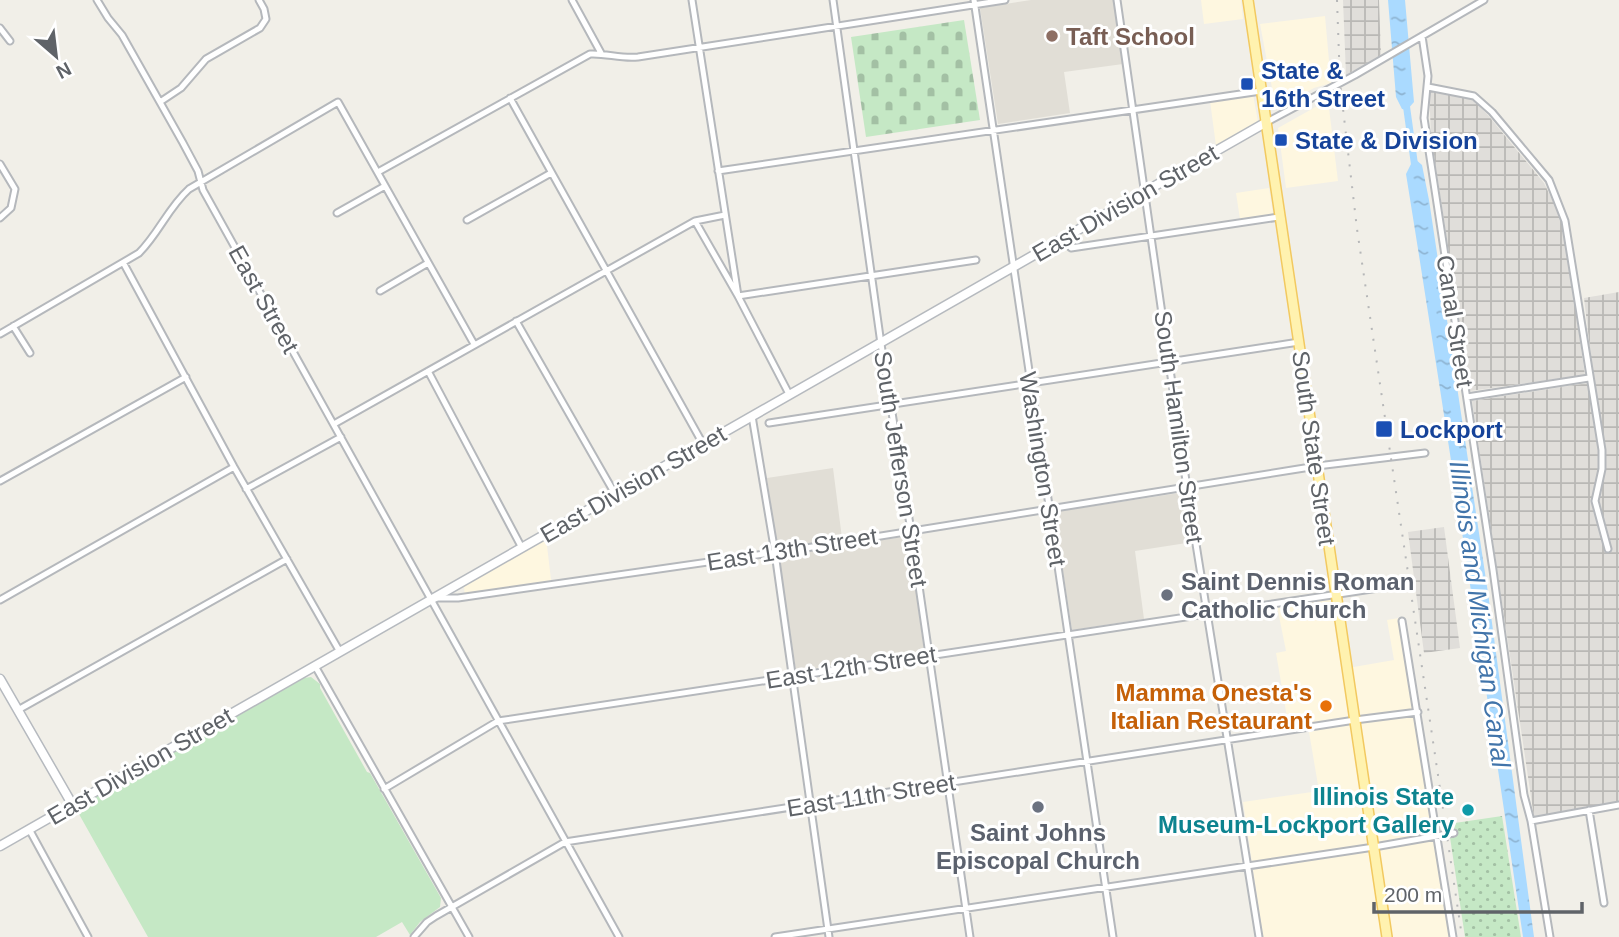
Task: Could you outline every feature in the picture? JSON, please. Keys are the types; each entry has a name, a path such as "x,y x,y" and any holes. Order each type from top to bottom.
{"main road":[{"name":"South State Street","path":"1248,0 1387,937"}],"street":[{"name":"East Street","path":"97,0 122,35 160,102 202,180 204,190 619,937"},
{"path":"160,102 181,88 206,59 260,28 266,19 259,0"},
{"path":"572,0 601,53"},
{"path":"691,0 738,296"},
{"name":"South Jefferson Street","path":"833,0 881,344 970,937"},
{"path":"378,173 590,54 601,53 627,58 975,2 1005,0"},
{"name":"South Hamilton Street","path":"1117,0 1187,488 1259,937"},
{"path":"1265,123 1484,0"},
{"name":"Washington Street","path":"975,2 1113,937"},
{"path":"0,28 10,41"},
{"name":"Canal Street","path":"1422,36 1428,87 1424,118 1524,795 1531,821 1550,937"},
{"path":"1428,87 1474,96 1492,112 1549,180 1565,221 1602,450 1602,469 1595,501 1608,549"},
{"path":"718,171 1261,91"},
{"path":"510,99 703,444"},
{"path":"0,334 124,264 147,245 176,201 202,180 338,102 474,344"},
{"name":"East Division Street","path":"0,846 789,394 881,344 1145,189 1265,123"},
{"path":"0,164 15,189 11,208 0,218"},
{"path":"467,220 551,173"},
{"path":"337,213 385,186"},
{"path":"334,424 695,221 724,215"},
{"path":"1071,248 1279,217"},
{"path":"695,221 789,394"},
{"path":"738,296 976,260"},
{"path":"380,291 428,263"},
{"path":"124,264 246,489 340,652"},
{"path":"516,321 615,494"},
{"path":"13,326 30,353"},
{"path":"769,423 1299,342"},
{"path":"428,371 522,548"},
{"path":"0,481 186,377"},
{"path":"1467,397 1589,378"},
{"path":"752,416 775,553 829,937"},
{"path":"246,489 341,437"},
{"name":"East 13th Street","path":"432,598 458,598 775,553 1317,467 1425,453"},
{"path":"0,600 234,467"},
{"path":"17,710 287,559"},
{"name":"East 12th Street","path":"384,789 498,721 1385,587"},
{"path":"1402,621 1453,937"},
{"path":"316,666 469,937"},
{"path":"0,679 72,804"},
{"name":"East 11th Street","path":"414,937 427,922 565,842 1418,712"},
{"path":"1531,821 1619,805"},
{"path":"1589,810 1604,903"},
{"path":"29,829 89,937"},
{"path":"775,937 1374,847 1454,832"}],"shaded area":[{"name":"Taft School","path":"1031,0 1115,0 1123,64 1064,72 1070,113 998,124 980,8"},
{"path":"1201,0 1241,0 1243,19 1204,24"},
{"path":"1343,0 1379,0 1381,55 1346,75"},
{"path":"1325,16 1331,83 1314,88 1276,109 1260,24"},
{"path":"1429,90 1472,99 1544,183 1563,222 1585,375 1470,391 1431,135"},
{"path":"1253,94 1258,122 1216,146 1210,101"},
{"path":"1328,100 1338,181 1286,188 1278,128"},
{"path":"1269,188 1273,214 1240,219 1236,193"},
{"path":"1619,292 1619,803 1534,817 1472,401 1594,382 1584,298"},
{"path":"833,468 843,546 909,536 924,652 796,671 767,478"},
{"path":"1186,492 1193,542 1135,551 1144,619 1072,630 1054,512"},
{"path":"1444,527 1460,648 1424,653 1408,532"},
{"path":"546,537 552,588 465,601 464,585"},
{"path":"1330,599 1342,669 1394,660 1387,620 1405,617 1411,659 1408,659 1451,937 1263,937 1243,802 1319,791 1307,720 1288,723 1276,653 1286,651 1277,606"}],"green space":[{"path":"964,20 980,120 866,137 851,37"},
{"path":"311,677 320,684 367,772 441,898 440,907 420,922 410,935 402,922 376,937 148,937 75,807 304,678"},
{"path":"1502,816 1521,937 1465,937 1448,824"}],"water":[{"path":"1388,0 1405,0 1414,102 1407,110 1402,109 1396,97"},
{"name":"Illinois and Michigan Canal","path":"1414,158 1422,165 1429,200 1488,593 1534,937 1523,937 1406,174"}],"waterway":[{"name":"Illinois and Michigan Canal","path":"1406,103 1415,168"}],"railway":[{"path":"1337,0 1340,83 1357,229 1462,937"}],"place":[{"name":"Taft School","path":"1052,36"},
{"name":"State & 16th Street","path":"1247,84"},
{"name":"State & Division","path":"1281,140"},
{"name":"Lockport","path":"1384,429"},
{"name":"Saint Dennis Roman Catholic Church","path":"1167,595"},
{"name":"Mamma Onesta's Italian Restaurant","path":"1326,706"},
{"name":"Saint Johns Episcopal Church","path":"1038,807"},
{"name":"Illinois State Museum-Lockport Gallery","path":"1468,810"}]}
